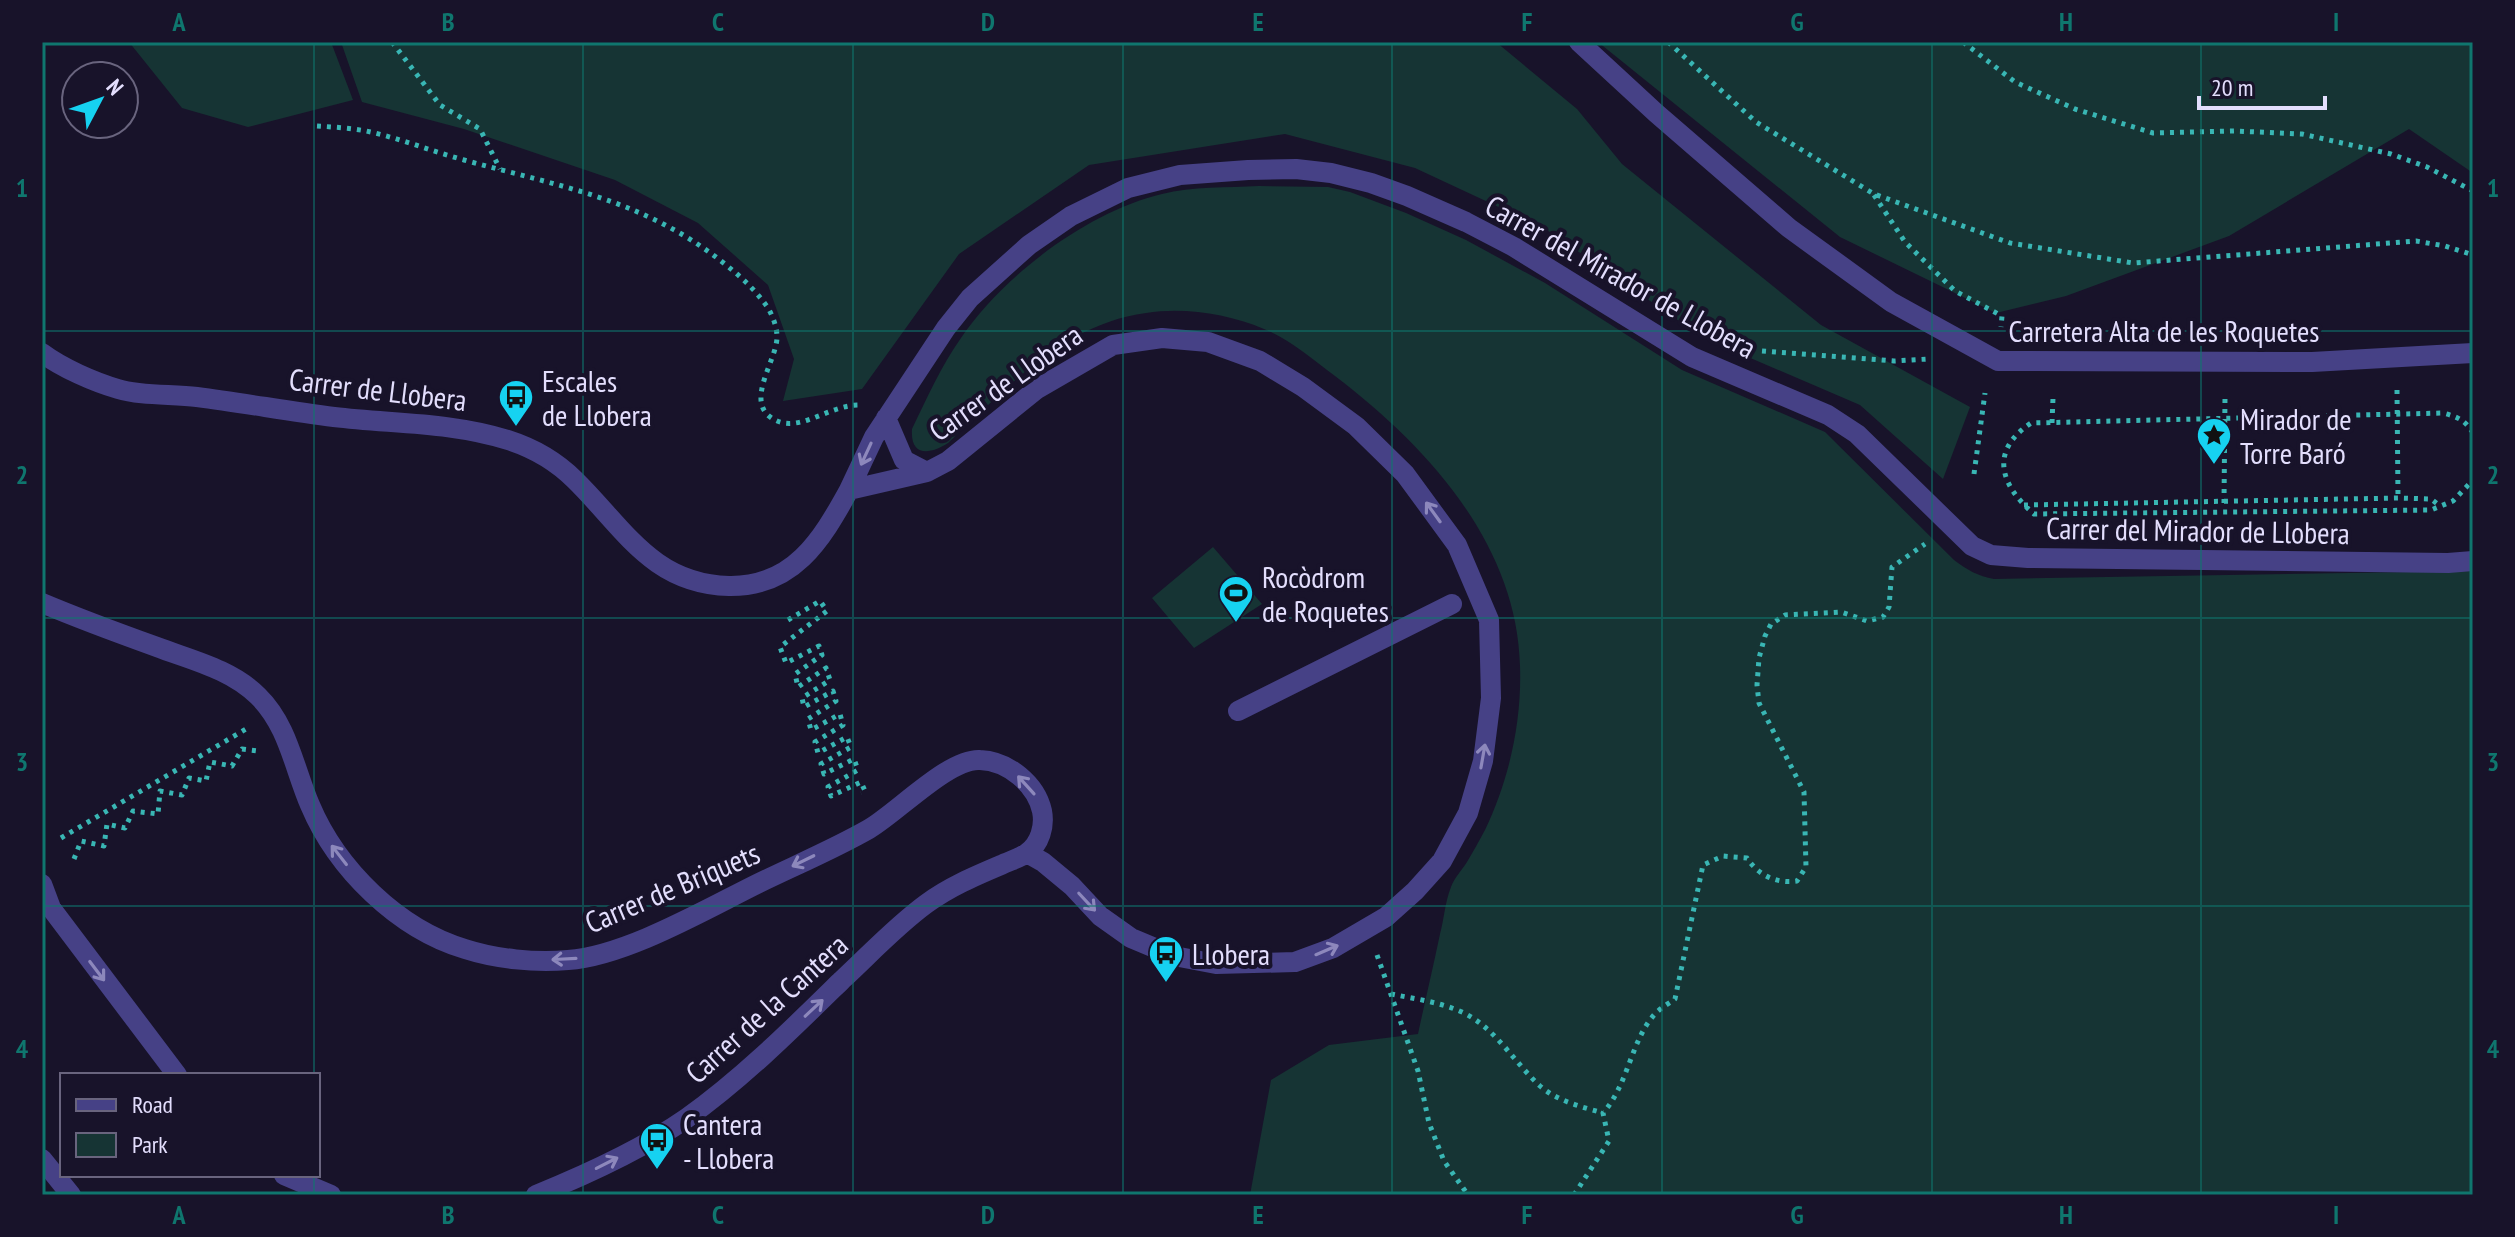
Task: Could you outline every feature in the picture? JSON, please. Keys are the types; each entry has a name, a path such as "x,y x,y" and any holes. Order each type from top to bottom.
{"street":[{"name":"Carretera Alta de les Roquetes","path":"1579,42 1789,228 1891,302 1998,361 2312,362 2473,353"},
{"name":"Carrer del Mirador de Llobera","path":"849,490 874,437 970,298 1029,245 1060,223 1128,188 1180,175 1296,169 1331,173 1407,196 1514,247 1692,357 1828,415 1857,434 1972,546 1991,555 2473,561"},
{"name":"Carrer de Llobera","path":"42,353 55,363 120,390 211,399 335,417 434,424 478,431 512,442 553,462 574,479 644,555 667,570 696,582 727,586 753,585 781,576 805,555 826,530 849,490 927,472 948,461 1037,389 1113,345 1162,338 1208,342 1260,361 1303,387 1356,426 1405,474 1457,545 1489,620 1491,698 1483,761 1468,813 1442,861 1386,917 1333,948 1295,962 1216,964 1174,956 1131,938 1100,916 1072,886 1043,862 1027,853"},
{"path":"886,418 904,460 927,472"},
{"name":"Carrer de Briquets","path":"42,603 197,661 245,684 275,717 323,833 358,878 402,917 433,937 466,950 500,957 568,960 600,955 628,945 870,828 949,770 979,759 1012,771 1024,778 1034,791 1042,810 1043,827 1037,842 1027,853"},
{"path":"1238,711 1452,604"},
{"name":"Carrer de la Cantera","path":"536,1195 607,1164 685,1119 746,1071 901,923 954,886 1027,853"},
{"path":"42,884 46,913 175,1073"},
{"path":"42,1159 71,1195"},
{"path":"289,1177 331,1195"}],"path":[{"path":"392,42 440,105 480,129 500,169"},
{"path":"1668,42 1756,122 1874,194 2010,243 2133,263 2416,241 2473,255"},
{"path":"1963,42 2015,82 2075,109 2153,133 2235,131 2302,134 2391,154 2427,167 2473,191"},
{"path":"317,126 363,130 610,200 647,215 680,233 746,281 759,295 776,326 777,339 761,402 763,410 770,417 786,425 805,421 844,405 859,405 886,418"},
{"path":"1874,194 1905,242 1955,291 2002,316 1998,361"},
{"path":"1730,375 1738,364 1762,351 1894,361 1929,359"},
{"path":"2397,390 2398,498"},
{"path":"1974,474 1985,393"},
{"path":"2224,503 2225,397"},
{"path":"2052,423 2053,398"},
{"path":"2473,433 2459,417 2443,413 2031,423 2017,433 2008,446 2004,461 2005,479 2016,498 2034,514 2431,510 2453,501 2473,480"},
{"path":"2024,505 2398,498 2431,499 2440,506"},
{"path":"1603,1113 1613,1102 1642,1034 1654,1015 1675,999 1703,865 1723,856 1747,858 1757,872 1786,883 1797,881 1806,867 1804,792 1759,703 1759,658 1771,624 1785,615 1817,612 1841,612 1867,621 1883,617 1889,607 1892,567 1950,526"},
{"path":"788,620 820,601 827,611 780,647 786,663 819,646 822,655 795,674 798,687 826,668 830,680 802,698 804,707 833,691 836,701 808,719 811,730 840,714 843,725 815,742 818,753 847,737 851,747 821,764 824,774 854,759 858,770 828,787 831,796 861,782 865,791"},
{"path":"61,838 249,727"},
{"path":"74,859 81,841 104,846 107,824 125,828 133,811 158,814 160,791 182,795 189,778 206,781 210,762 232,766 242,749 258,751"},
{"path":"1364,930 1376,953 1418,1071 1429,1123 1444,1161 1468,1195"},
{"path":"1390,994 1441,1004 1465,1014 1492,1033 1541,1087 1557,1097 1603,1113"},
{"path":"1574,1195 1609,1141 1603,1113"}],"green space":[{"path":"129,42 331,42 353,100 248,127 182,108"},
{"path":"341,42 1496,42 1577,109 1622,164 1821,325 1970,407 1943,479 1860,405 1704,338 1544,228 1415,168 1285,134 1089,165 959,254 862,389 783,401 794,359 768,285 698,223 615,180 464,129 362,102"},
{"path":"1598,42 2473,42 2473,173 2409,129 2229,236 2066,296 1996,313 1840,237"},
{"path":"1328,187 1406,213 1466,240 1545,283 1682,370 1825,432 1954,560 1983,576 1994,579 2473,571 2473,1195 1250,1195 1271,1080 1329,1045 1418,1034 1449,893 1493,811 1507,771 1516,729 1520,666 1515,621 1503,579 1484,539 1461,502 1433,466 1402,434 1335,376 1292,344 1274,333 1236,319 1176,311 1146,313 1116,320 1088,330 1038,362 941,447 929,451 918,449 914,445 912,429 947,360 979,314 1024,269 1050,249 1105,215 1162,194 1198,188"},
{"path":"1213,547 1262,604 1194,648 1152,598"}],"place":[{"name":"Escales de Llobera","path":"516,428"},
{"name":"Mirador de Torre Baró","path":"2214,466"},
{"name":"Rocòdrom de Roquetes","path":"1236,624"},
{"name":"Llobera","path":"1166,984"},
{"name":"Cantera - Llobera","path":"657,1171"}]}
